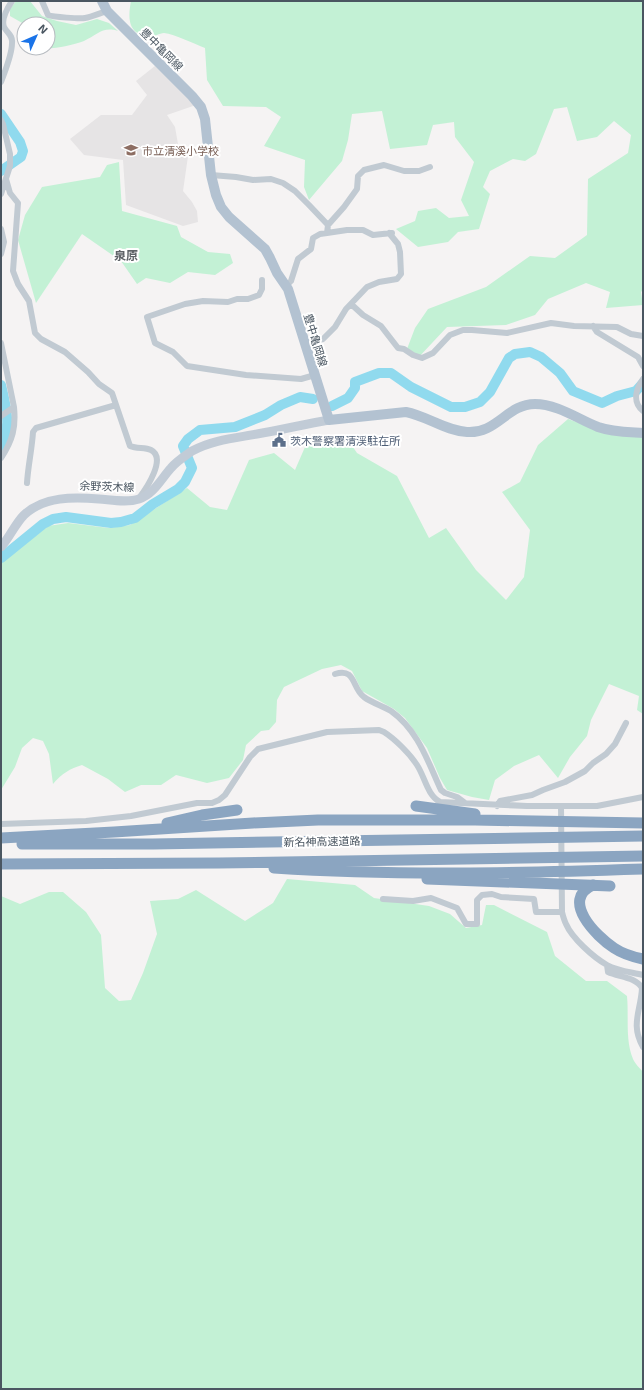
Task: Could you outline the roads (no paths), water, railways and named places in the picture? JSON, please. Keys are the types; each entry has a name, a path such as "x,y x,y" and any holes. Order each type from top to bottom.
{"highway":[{"path":"416,806 536,822"},
{"path":"114,832 237,810"},
{"path":"1,838 318,820 475,820 643,823"},
{"name":"新名神高速道路","path":"1,844 153,844 643,836"},
{"name":"新名神高速道路","path":"1,864 219,863 643,856"},
{"path":"219,863 243,869 273,868 370,873 424,879 610,886"},
{"path":"370,873 643,869"},
{"path":"594,885 584,891 580,896 580,908 584,917 598,935 615,949 625,954 643,959"}],"main road":[{"name":"豊中亀岡線","path":"102,1 107,11 192,96 201,107 205,119 210,175 216,195 221,207 229,217 265,249 277,273 288,289 329,420"},
{"path":"329,420 406,412 418,414 456,430 468,432 479,431 490,427 516,408 526,404 536,404 557,409 598,427 612,431 643,433"},
{"name":"余野茨木線","path":"1,547 24,515 42,504 58,499 74,497 125,501 138,500 153,490 171,467 182,458 192,451 207,444 329,420"}],"street":[{"path":"1,82 12,45 12,38 2,23 12,1"},
{"path":"42,1 48,15 54,17 84,18 107,11"},
{"path":"1,120 10,154 10,166 1,194"},
{"path":"327,233 328,225 357,189 358,176 364,170 384,165 404,171 420,171 430,167"},
{"path":"210,175 253,180 271,178 283,182 305,200 328,225"},
{"path":"6,180 10,193 18,203 12,271 29,301 35,333 41,339 65,352 99,384 112,393 130,446 151,450 155,454 157,462 154,472 146,489 138,500"},
{"path":"1,229 4,242 1,254"},
{"path":"286,286 290,281 298,259 311,249 313,238 320,234 347,230 363,230 373,235 391,233 398,244 401,274 397,279 379,282 367,287 346,309 335,327 324,339 305,344"},
{"path":"262,280 262,289 259,295 248,299 237,299 228,302 203,300 185,304 147,317 155,343 173,352 187,366 246,375 301,379 315,375"},
{"path":"351,304 363,315 381,326 398,348 422,358 432,353 450,335 463,330 507,333 551,323 617,327 632,334 643,336"},
{"path":"593,326 597,332 638,357 643,366"},
{"path":"1,343 16,422 11,440 1,458"},
{"path":"643,379 638,387 636,401 639,408 643,411"},
{"path":"27,483 28,462 32,450 33,432 36,428 116,405"},
{"path":"1,416 14,407"},
{"path":"334,674 341,672 351,676 363,697 390,711 399,718 418,741 424,751 441,790 457,797 465,803"},
{"path":"497,806 500,801 532,796 542,790 565,782 584,771 592,763 606,754 615,744 626,723"},
{"path":"1,824 92,820 131,816 197,803 212,803 220,800 226,795 250,757 258,748 327,732 378,730 384,732 414,760 432,797 440,802 561,809 597,806 643,797"},
{"path":"561,809 562,912 566,924 573,935 588,950 607,965 643,975"},
{"path":"383,899 413,901 431,898 456,908 466,924 477,924 477,900 482,895 492,894 501,897 534,899 536,912 562,912"},
{"path":"607,965 608,972 621,977 636,980 642,988 636,1025 638,1038 643,1047"}],"waterway":[{"path":"1,114 20,142 23,151 21,157 1,171"},
{"path":"332,406 348,398 355,388 355,382 379,373 391,373 411,387 451,407 465,407 480,402 490,392 509,358 515,354 530,352 541,357 560,373 573,391 602,403 617,396 636,391 643,383"},
{"path":"1,385 7,417 6,433 1,448"},
{"path":"1,558 43,524 53,519 66,517 111,523 135,518 153,504 178,489 185,482 192,468 183,446 188,439 200,430 235,427 265,415 281,405 300,397 313,399"}],"place":[{"name":"市立清溪小学校","path":"131,150"},
{"name":"茨木警察署清渓駐在所","path":"279,440"}],"district":[{"name":"泉原","path":"126,255"}]}
